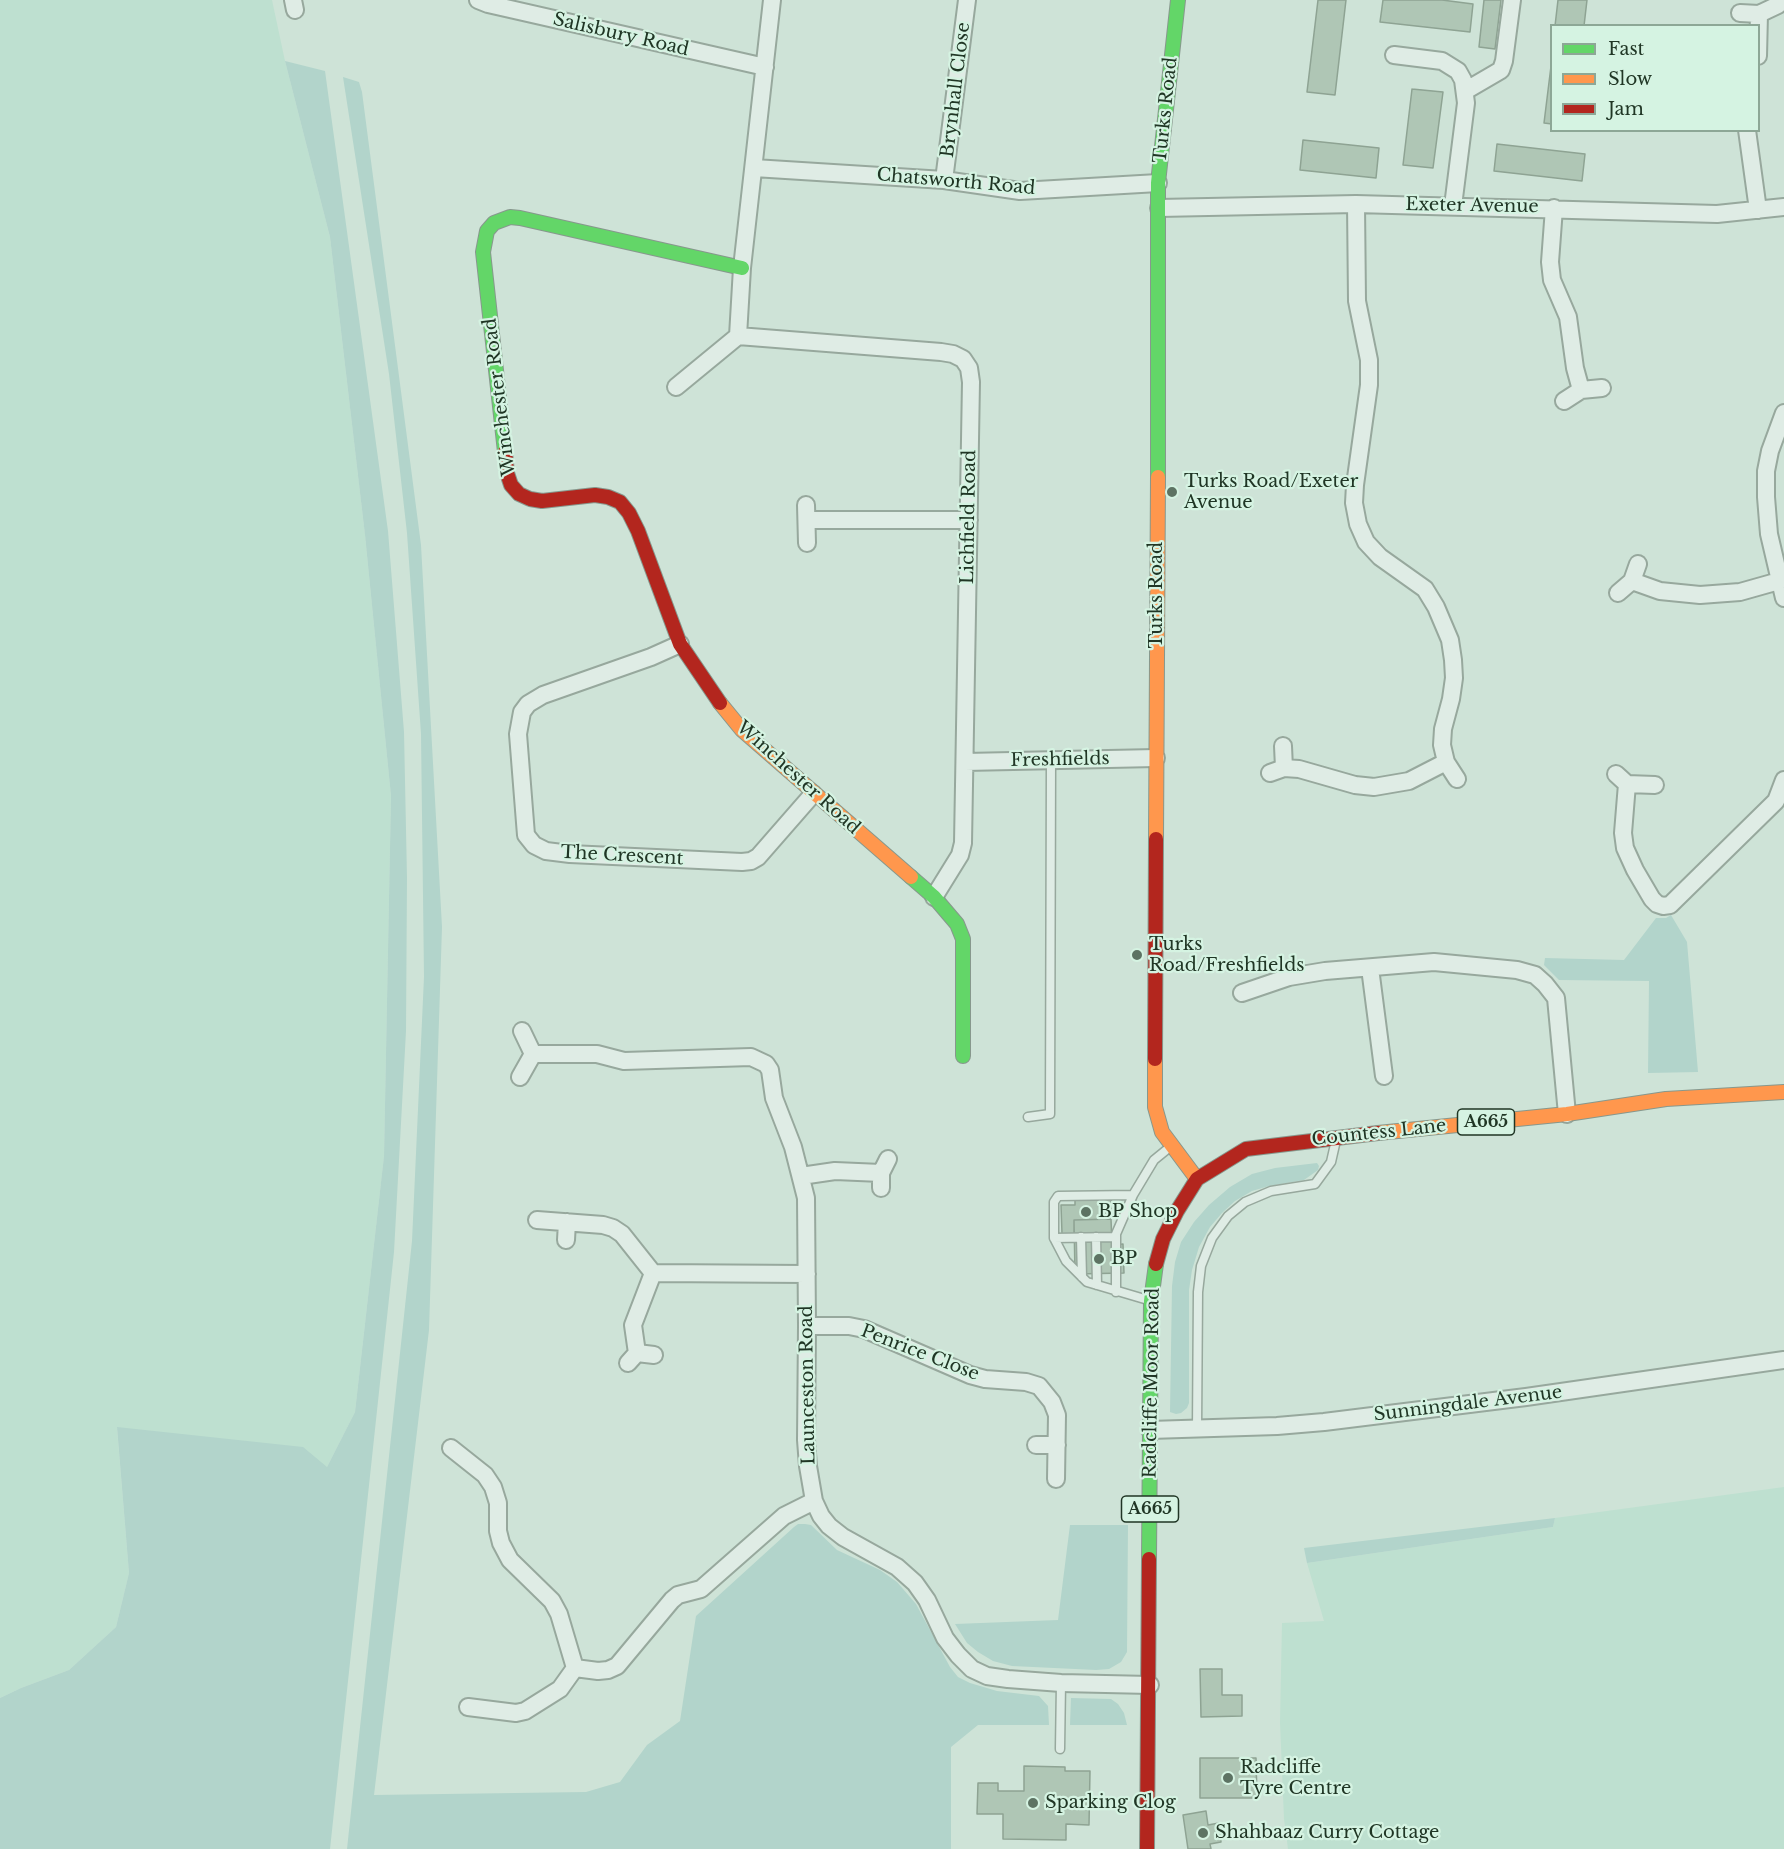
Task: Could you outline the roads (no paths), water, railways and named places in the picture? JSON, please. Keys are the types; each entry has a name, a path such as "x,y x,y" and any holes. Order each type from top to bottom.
{"street":[{"name":"Salisbury Road","path":"478,0 765,68"},
{"path":"676,387 738,336 742,268 772,0"},
{"name":"Brynhall Close","path":"944,180 967,0"},
{"name":"Turks Road","path":"1178,0 1158,183 1155,1107 1162,1132 1197,1179"},
{"path":"1465,92 1500,70 1504,62 1512,0"},
{"path":"1740,13 1759,14 1778,5"},
{"path":"1759,14 1759,24"},
{"path":"1394,55 1431,58 1450,65 1461,78 1466,103 1453,206"},
{"path":"1746,132 1758,210"},
{"name":"Chatsworth Road","path":"754,168 944,180 1020,191 1158,183"},
{"path":"1356,204 1357,301 1369,360 1369,385 1354,503 1358,524 1366,542 1380,557 1425,589 1436,607 1450,640 1454,660 1454,678 1443,729 1442,745 1446,762 1457,779"},
{"name":"Exeter Avenue","path":"1159,208 1356,204 1717,214 1784,207"},
{"path":"1554,208 1550,262 1552,280 1568,317 1575,368 1581,390"},
{"name":"Winchester Road","path":"742,268 520,218 510,217 494,224 487,231 484,239 484,263 507,473 511,485 519,494 530,500 542,501 595,495 620,502 629,513 638,531 680,644 723,708 742,730 813,794 934,897 957,924 963,939 963,1056"},
{"name":"Lichfield Road","path":"738,336 941,352 954,354 963,359 969,368 971,382 963,843 960,855 934,897"},
{"path":"1564,401 1581,390 1602,388"},
{"path":"1784,413 1770,451 1766,471 1769,534 1784,598"},
{"path":"807,543 807,513 969,520"},
{"path":"1618,593 1632,581 1638,564"},
{"path":"1632,581 1660,591 1700,595 1740,592 1779,581"},
{"name":"The Crescent","path":"680,644 651,657 543,695 528,704 522,712 518,734 526,835 534,846 546,851 570,854 742,862 758,857 813,794"},
{"path":"1282,746 1277,770 1299,769 1355,785 1374,787 1409,781 1446,762"},
{"name":"Freshfields","path":"965,762 1156,758"},
{"path":"1655,785 1622,779 1623,833 1625,848 1635,870 1652,899 1663,906 1670,905 1780,803 1784,780"},
{"path":"1242,993 1266,976 1289,977 1325,970 1434,962 1517,970 1535,975 1556,998 1567,1114"},
{"path":"1370,968 1373,1048 1384,1076"},
{"path":"520,1077 534,1054 522,1031"},
{"name":"Launceston Road","path":"534,1054 597,1054 624,1061 751,1057 760,1060 770,1070 774,1098 793,1147 806,1198 806,1440 814,1502 821,1516 843,1537 897,1567 915,1583 927,1600 945,1638 972,1669 987,1676 1008,1679 1150,1685"},
{"name":"Countess Lane","path":"1197,1179 1246,1149 1337,1137 1567,1114 1666,1099 1784,1092"},
{"path":"801,1176 835,1171 883,1173"},
{"name":"Radcliffe Moor Road","path":"1147,1849 1150,1685 1151,1301 1155,1268 1163,1239 1177,1210 1197,1179"},
{"path":"537,1220 603,1225 613,1228 622,1234 653,1273"},
{"path":"566,1240 567,1222"},
{"path":"653,1273 807,1274"},
{"path":"640,1357 633,1325 653,1273"},
{"name":"Penrice Close","path":"807,1326 849,1326 864,1329 970,1375 1026,1382 1039,1386 1052,1402 1057,1414 1056,1479"},
{"name":"Sunningdale Avenue","path":"1149,1430 1324,1422 1526,1397 1784,1360"},
{"path":"1036,1445 1057,1446"},
{"path":"451,1448 482,1462 485,1475 493,1487 498,1503 498,1531 501,1543 510,1560 552,1601 559,1614 575,1668"},
{"path":"575,1668 598,1671 617,1666 678,1595 702,1589 784,1516 814,1502"},
{"path":"480,1703 516,1713 525,1711 560,1689 575,1668"}],"lane":[{"path":"1028,1117 1050,1114 1051,760"},
{"path":"1197,1429 1198,1292 1201,1266 1212,1238 1228,1216 1245,1202 1271,1191 1315,1184 1331,1162 1337,1137"},
{"path":"1116,1292 1116,1237 1133,1195 1154,1160 1172,1145"},
{"path":"1133,1195 1059,1196 1054,1202 1054,1238 1066,1261 1087,1282 1151,1301"},
{"path":"1081,1237 1082,1277"},
{"path":"1096,1237 1097,1285"},
{"path":"1054,1238 1116,1237"},
{"path":"1060,1749 1061,1683"}],"place":[{"name":"Turks Road/Exeter Avenue","path":"1172,492"},
{"name":"Turks Road/Freshfields","path":"1137,955"},
{"name":"BP Shop","path":"1086,1212"},
{"name":"BP","path":"1099,1259"},
{"name":"Radcliffe Tyre Centre","path":"1228,1778"},
{"name":"Sparking Clog","path":"1033,1803"},
{"name":"Shahbaaz Curry Cottage","path":"1203,1833"}]}
